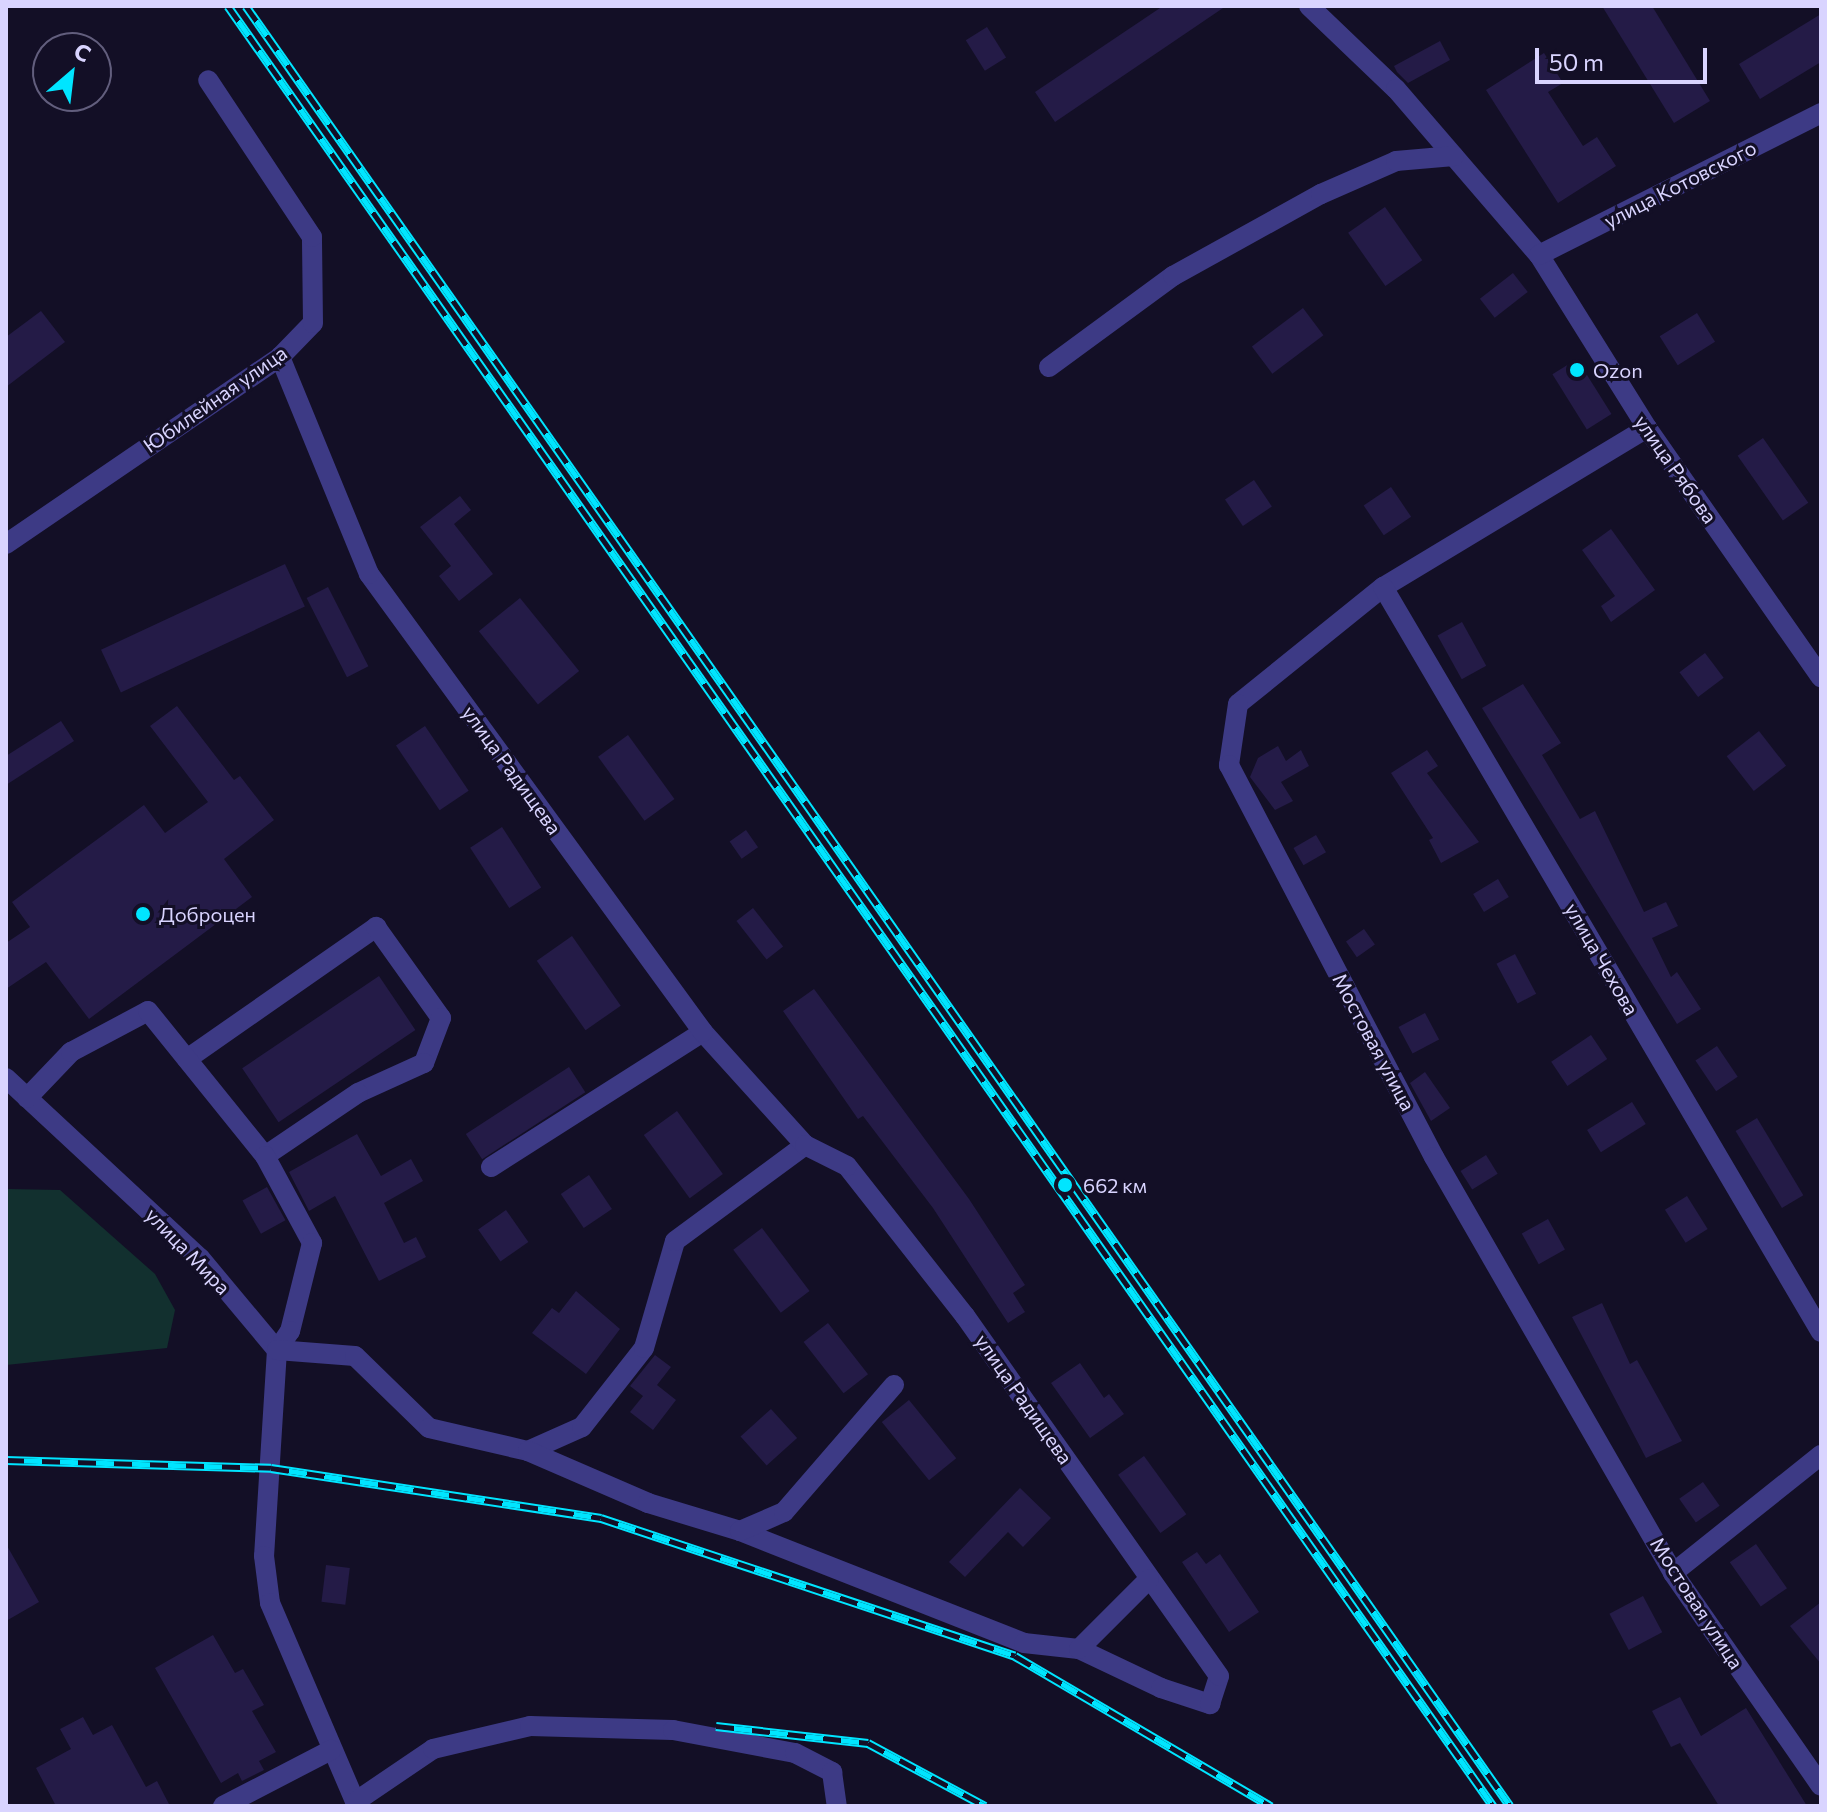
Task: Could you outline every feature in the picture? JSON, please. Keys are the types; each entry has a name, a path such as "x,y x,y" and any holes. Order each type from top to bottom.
{"street":[{"name":"улица Рябова","path":"1311,6 1396,89 1539,255 1647,428 1821,677"},
{"name":"Юбилейная улица","path":"6,544 280,357 313,323 312,237 208,80"},
{"name":"улица Котовского","path":"1539,255 1821,113"},
{"path":"1049,367 1173,276 1321,194 1396,161 1454,156"},
{"name":"улица Радищева","path":"280,357 369,574 703,1032 805,1145 847,1166 946,1291 1219,1676 1210,1704 1161,1688 1079,1649"},
{"name":"Мостовая улица","path":"1647,428 1383,587 1238,704 1229,765 1434,1157 1673,1573 1821,1786"},
{"name":"улица Чехова","path":"1383,587 1821,1332"},
{"path":"187,1059 376,927 441,1018 424,1063 358,1093 265,1156"},
{"path":"27,1098 71,1052 148,1011 265,1156 312,1243 290,1331 277,1350 264,1556 270,1603 356,1804 433,1749 530,1726 673,1730 795,1753 832,1772 837,1806"},
{"path":"491,1167 703,1032"},
{"name":"улица Мира","path":"6,1078 200,1258 277,1350"},
{"path":"528,1451 582,1427 644,1348 675,1241 805,1145"},
{"path":"277,1350 355,1356 429,1428 528,1451 648,1503 740,1531 1024,1643 1079,1649 1149,1579"},
{"path":"740,1531 784,1512 894,1385"},
{"path":"1673,1573 1821,1455"},
{"path":"223,1806 331,1750"}],"green space":[{"path":"6,1189 60,1190 155,1274 175,1310 167,1348 6,1365"}],"building":[{"path":"1163,6 1226,6 1055,122 1035,92"},
{"path":"1602,6 1652,6 1710,101 1674,123"},
{"path":"1821,14 1821,62 1760,99 1739,64"},
{"path":"987,27 1006,58 985,71 966,40"},
{"path":"1440,41 1450,60 1408,83 1397,72 1394,66"},
{"path":"1544,53 1563,83 1548,92 1583,146 1597,137 1616,166 1558,203 1486,90"},
{"path":"1385,207 1422,260 1385,286 1348,233"},
{"path":"1513,273 1528,292 1495,318 1480,299"},
{"path":"1303,308 1323,335 1272,374 1252,347"},
{"path":"41,311 65,342 6,387 6,337"},
{"path":"1697,313 1715,342 1678,365 1660,336"},
{"path":"1577,359 1611,414 1587,429 1552,374"},
{"path":"1763,438 1808,503 1783,520 1738,456"},
{"path":"1254,480 1272,507 1243,526 1225,500"},
{"path":"1391,487 1411,517 1384,535 1364,505"},
{"path":"460,496 471,510 454,524 493,574 459,601 439,576 451,566 420,527"},
{"path":"1611,529 1655,590 1611,622 1601,606 1615,596 1582,550"},
{"path":"285,564 305,607 121,692 101,650"},
{"path":"328,587 368,666 347,677 307,598"},
{"path":"520,598 579,671 538,704 479,631"},
{"path":"1462,622 1486,666 1462,679 1438,636"},
{"path":"1705,653 1724,678 1698,697 1679,672"},
{"path":"1523,684 1561,743 1542,755 1580,819 1595,811 1644,912 1666,902 1678,926 1652,938 1671,977 1677,972 1701,1009 1677,1024 1482,708"},
{"name":"Доброцен","path":"177,706 234,780 240,776 274,820 224,859 252,897 89,1019 46,962 6,989 6,943 30,927 12,902 144,805 165,833 208,802 150,726"},
{"path":"61,721 74,741 6,785 6,756"},
{"path":"425,726 469,791 440,810 396,746"},
{"path":"1759,731 1786,766 1754,791 1727,756"},
{"path":"628,735 674,799 645,821 598,757"},
{"path":"1278,746 1286,761 1301,750 1309,766 1281,782 1293,801 1275,810 1250,777 1258,758"},
{"path":"1427,750 1438,766 1427,773 1479,842 1441,863 1429,840 1433,838 1391,773"},
{"path":"502,827 541,887 509,908 470,848"},
{"path":"746,830 758,847 742,859 730,841"},
{"path":"1316,835 1326,852 1303,865 1293,848"},
{"path":"1498,879 1509,897 1484,912 1473,894"},
{"path":"753,908 783,947 767,960 736,921"},
{"path":"1364,929 1375,945 1357,957 1346,942"},
{"path":"572,936 621,1006 586,1030 537,961"},
{"path":"1515,954 1536,994 1518,1004 1496,964"},
{"path":"379,976 415,1030 279,1122 242,1068"},
{"path":"814,989 969,1199 1025,1285 1013,1293 1025,1312 1008,1323 933,1208 863,1116 858,1119 783,1011"},
{"path":"1425,1013 1439,1039 1413,1054 1399,1027"},
{"path":"1591,1035 1607,1059 1567,1086 1551,1062"},
{"path":"1717,1046 1738,1077 1716,1091 1695,1061"},
{"path":"569,1067 585,1092 482,1159 466,1134"},
{"path":"1425,1072 1450,1108 1431,1121 1410,1083"},
{"path":"1632,1102 1646,1124 1601,1152 1587,1130"},
{"path":"677,1111 723,1174 690,1198 644,1135"},
{"path":"1757,1118 1803,1195 1782,1208 1736,1131"},
{"path":"357,1134 381,1176 411,1159 423,1181 384,1203 404,1243 416,1237 426,1257 379,1281 335,1196 309,1211 289,1172"},
{"path":"1486,1155 1498,1174 1472,1190 1461,1171"},
{"path":"589,1175 612,1209 584,1228 561,1194"},
{"path":"267,1187 285,1220 261,1234 243,1201"},
{"path":"1687,1196 1708,1229 1686,1243 1665,1210"},
{"path":"506,1210 528,1242 501,1261 478,1230"},
{"path":"1548,1219 1565,1250 1539,1264 1522,1234"},
{"path":"762,1228 810,1291 781,1313 733,1250"},
{"path":"576,1291 620,1329 586,1374 532,1333 552,1308 559,1313"},
{"path":"1602,1303 1630,1364 1637,1360 1682,1441 1646,1458 1572,1317"},
{"path":"828,1323 868,1374 844,1393 804,1342"},
{"path":"655,1355 671,1367 657,1385 676,1400 653,1430 630,1412 643,1396 630,1386"},
{"path":"1080,1363 1104,1398 1109,1394 1124,1414 1090,1438 1051,1383"},
{"path":"909,1400 956,1458 929,1480 882,1422"},
{"path":"771,1409 797,1438 767,1465 741,1436"},
{"path":"1144,1456 1186,1514 1160,1533 1118,1475"},
{"path":"1703,1482 1720,1506 1696,1522 1679,1499"},
{"path":"1020,1488 1051,1518 1023,1547 1008,1532 965,1577 949,1562"},
{"path":"6,1544 39,1602 6,1621"},
{"path":"1756,1544 1787,1588 1761,1607 1730,1562"},
{"path":"1197,1552 1206,1564 1220,1554 1259,1612 1229,1632 1182,1562"},
{"path":"326,1565 350,1568 345,1605 321,1602"},
{"path":"1643,1596 1662,1632 1629,1650 1609,1614"},
{"path":"1821,1602 1821,1664 1790,1626"},
{"path":"213,1635 235,1673 243,1669 264,1705 252,1711 276,1752 259,1761 264,1770 242,1781 238,1773 221,1783 155,1668"},
{"path":"1680,1697 1701,1736 1746,1708 1807,1806 1719,1806 1680,1743 1671,1747 1652,1711"},
{"path":"83,1717 93,1735 112,1725 146,1787 157,1781 170,1806 56,1806 36,1768 71,1749 60,1729"}],"railway":[{"path":"228,6 1493,1806"},
{"path":"246,6 1510,1806"},
{"path":"6,1460 271,1468 601,1518 1015,1656 1271,1806"},
{"path":"716,1726 868,1743 985,1806"}],"place":[{"name":"Ozon","path":"1577,370"},
{"name":"Доброцен","path":"143,914"},
{"name":"662 км","path":"1065,1185"}]}
